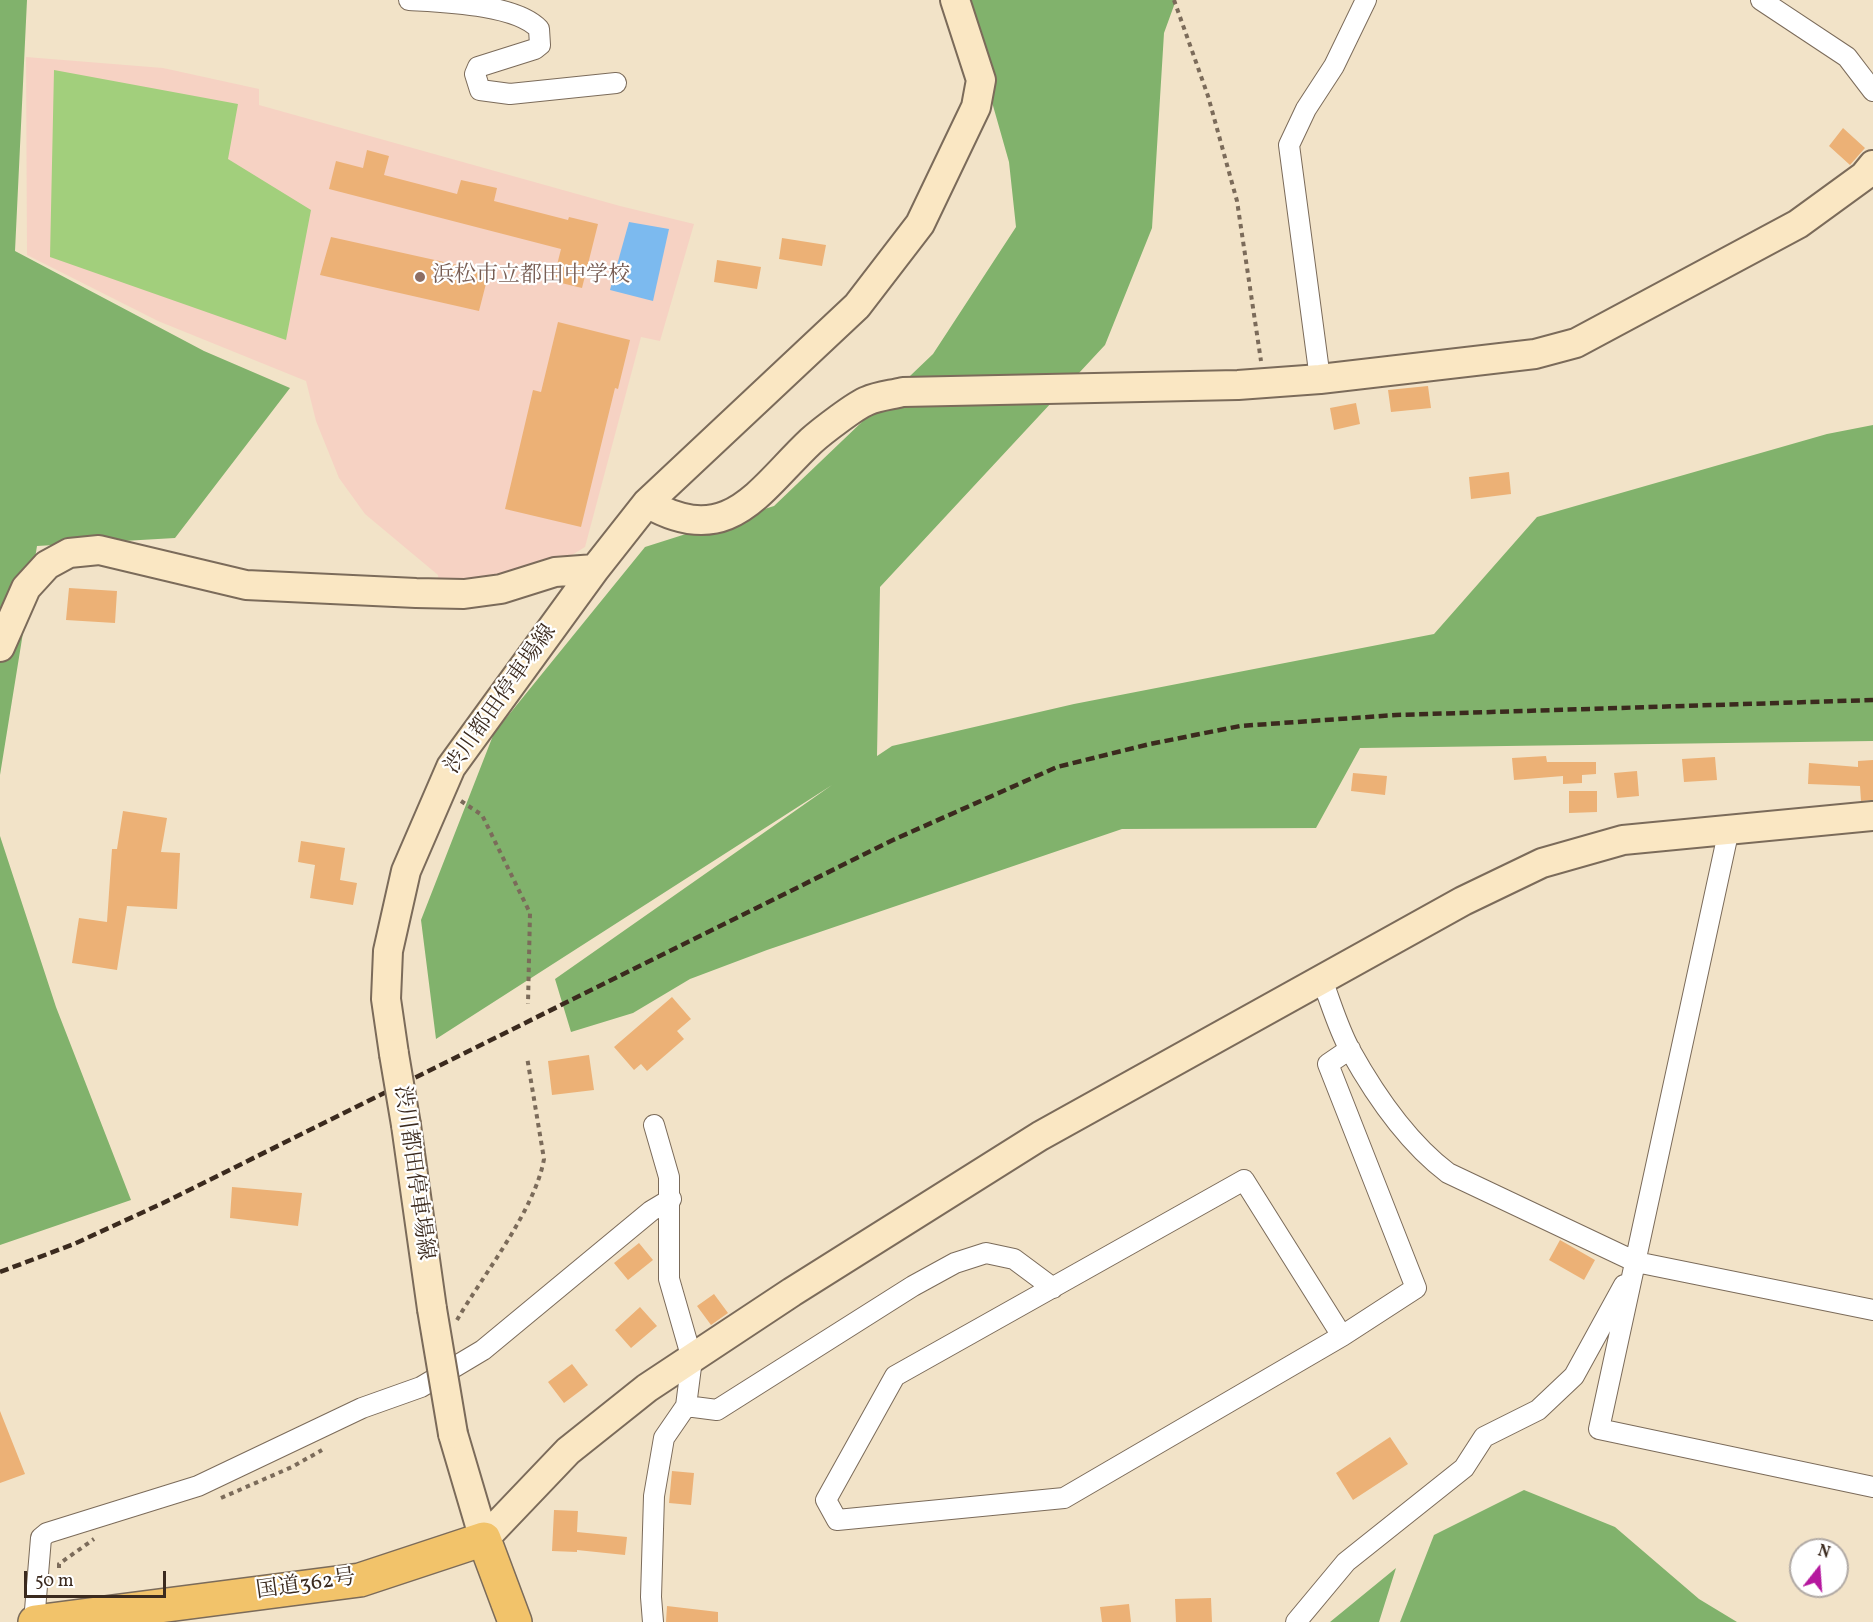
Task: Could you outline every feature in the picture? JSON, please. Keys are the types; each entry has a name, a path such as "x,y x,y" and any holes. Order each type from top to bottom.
{"highway":[{"name":"国道362号","path":"35,1622 360,1580 484,1539"},
{"path":"484,1539 515,1622"}],"street":[{"path":"409,0 488,8 522,18 539,29 540,45 535,49 478,67 475,74 480,90 510,94 616,83"},
{"name":"渋川都田停車場線","path":"484,1539 453,1434 443,1316 406,1125 386,999 388,951 406,871 451,767 595,569 647,503 857,306 920,224 976,107 981,80 955,0"},
{"path":"1320,379 1289,145 1306,109 1334,66 1366,0"},
{"path":"1761,0 1847,57 1873,91"},
{"path":"647,503 664,513 694,521 723,517 752,503 813,440 866,401 903,392 1264,383 1320,379 1535,354 1576,344 1798,224 1864,176 1873,165"},
{"path":"0,647 26,588 47,565 69,553 99,550 246,585 416,593 464,594 501,589 555,572 595,569"},
{"path":"484,1539 568,1451 647,1388 884,1232 1040,1136 1463,901 1542,863 1623,840 1873,816"},
{"path":"1729,829 1599,1429 1873,1487"},
{"path":"1322,981 1350,1049 1397,1122 1426,1155 1448,1173 1636,1262 1873,1310"},
{"path":"1342,1336 1244,1180 895,1376 826,1500 837,1520 1064,1498 1342,1336 1416,1288 1328,1064 1350,1049"},
{"path":"653,1622 651,1597 654,1496 664,1438 686,1406 692,1359 669,1279 669,1177 654,1125"},
{"path":"35,1622 41,1538 46,1533 198,1486 362,1408 421,1387 483,1350 651,1211 670,1198"},
{"path":"686,1406 717,1410 903,1293 955,1263 986,1253 1014,1259 1053,1288"},
{"path":"1296,1622 1346,1562 1464,1468 1484,1437 1538,1410 1574,1376 1636,1262"}],"path":[{"path":"1174,0 1208,96 1237,201 1264,383"},
{"path":"451,767 459,800 482,815 530,913 528,1004"},
{"path":"443,1316 515,1226 541,1176 544,1159 527,1057"}],"shaded area":[{"path":"26,57 163,68 259,89 259,105 620,206 694,224 660,341 641,337 585,547 554,566 439,593 438,575 365,514 339,478 316,421 306,381 158,321 27,255"}],"green space":[{"path":"0,0 27,0 15,251 204,351 290,388 175,538 37,546 0,775"},
{"path":"963,0 1176,0 1164,33 1152,228 1105,345 880,587 877,756 892,746 1074,704 1434,634 1537,517 1827,434 1873,425 1873,741 1360,748 1316,828 1122,829 767,950 690,979 633,1013 571,1032 555,979 832,785 436,1039 421,920 494,733 645,547 774,506 933,354 1016,227 1009,162"},
{"path":"54,70 238,104 228,159 311,210 286,340 50,257"},
{"path":"0,836 56,1007 131,1200 0,1245"},
{"path":"1524,1490 1615,1527 1699,1599 1737,1622 1400,1622 1434,1535"},
{"path":"1396,1568 1379,1622 1330,1622"}],"water":[{"path":"629,222 669,229 653,301 610,290"}],"building":[{"path":"1843,128 1865,148 1850,165 1829,146"},
{"path":"367,150 389,156 384,175 457,194 461,180 497,188 494,201 568,220 569,217 598,224 582,288 553,281 561,249 329,189 336,161 363,168"},
{"path":"331,237 489,272 479,311 320,275"},
{"path":"782,238 826,245 822,266 779,259"},
{"path":"717,260 761,267 757,289 714,282"},
{"path":"558,322 630,340 618,389 615,388 581,527 505,509 533,390 541,392"},
{"path":"1428,386 1431,408 1391,412 1388,390"},
{"path":"1356,403 1360,424 1334,430 1330,408"},
{"path":"1509,472 1511,494 1471,499 1469,477"},
{"path":"69,588 117,591 115,623 66,620"},
{"path":"1546,756 1547,762 1596,762 1596,774 1582,775 1582,783 1563,784 1563,776 1514,780 1512,758"},
{"path":"1715,757 1717,780 1684,782 1682,759"},
{"path":"1873,760 1873,800 1861,801 1860,786 1808,784 1809,763 1858,767 1858,761"},
{"path":"1637,771 1639,796 1617,798 1614,773"},
{"path":"1353,773 1387,776 1385,795 1351,791"},
{"path":"1569,791 1597,791 1597,812 1569,813"},
{"path":"123,811 167,818 161,852 180,853 177,909 127,906 117,970 72,963 79,918 107,922 112,849 117,849"},
{"path":"301,841 345,848 340,880 357,883 353,905 310,898 315,865 298,862"},
{"path":"672,997 691,1019 677,1031 684,1039 647,1071 641,1064 634,1070 614,1047"},
{"path":"589,1055 594,1090 552,1095 548,1061"},
{"path":"232,1187 302,1193 298,1226 230,1218"},
{"path":"1560,1240 1595,1260 1584,1280 1549,1260"},
{"path":"639,1243 653,1260 628,1280 614,1263"},
{"path":"714,1294 728,1313 711,1325 697,1306"},
{"path":"640,1307 657,1326 631,1348 615,1330"},
{"path":"572,1364 588,1385 564,1403 548,1382"},
{"path":"0,1411 25,1474 0,1483"},
{"path":"1390,1437 1408,1464 1353,1500 1336,1473"},
{"path":"672,1471 694,1473 691,1505 669,1503"},
{"path":"554,1510 578,1511 577,1532 627,1537 625,1555 577,1550 577,1552 552,1551"},
{"path":"1211,1598 1212,1622 1176,1622 1175,1599"},
{"path":"1129,1604 1131,1622 1102,1622 1100,1607"},
{"path":"667,1606 718,1612 718,1622 666,1622"}],"railway":[{"path":"0,1272 74,1244 163,1203 893,840 1057,767 1150,744 1240,726 1396,715 1873,700"}],"place":[{"name":"浜松市立都田中学校","path":"420,277"}]}
